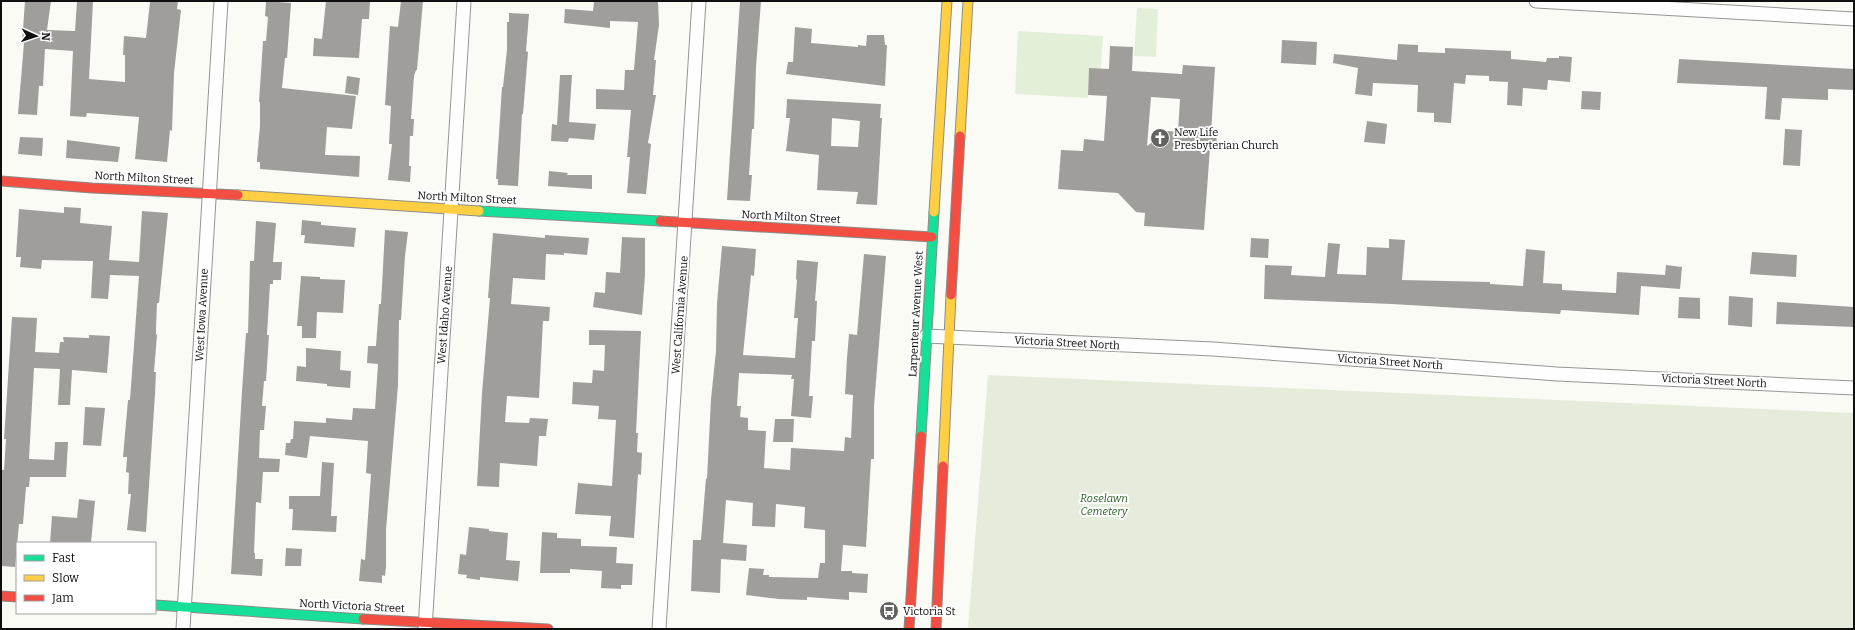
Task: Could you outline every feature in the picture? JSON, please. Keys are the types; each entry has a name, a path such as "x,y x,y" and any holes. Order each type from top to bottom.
{"street":[{"name":"West Iowa Avenue","path":"183,629 221,1"},
{"name":"West Idaho Avenue","path":"425,625 464,1"},
{"name":"West California Avenue","path":"659,629 699,1"},
{"name":"Larpenteur Avenue West","path":"909,629 947,1"},
{"path":"936,629 949,337 968,1"},
{"path":"1536,1 1754,7 1854,19"},
{"name":"North Milton Street","path":"1,181 92,188 209,193 451,209 932,237"},
{"name":"Victoria Street North","path":"926,336 1213,349 1558,374 1854,388"},
{"path":"1,596 16,597"},
{"name":"North Victoria Street","path":"156,605 425,625 548,629"}],"green space":[{"path":"1137,8 1158,9 1156,57 1134,56"},
{"path":"1018,31 1103,36 1101,68 1089,68 1088,98 1015,94"},
{"name":"Roselawn Cemetery","path":"988,375 1854,413 1854,629 968,629"}],"building":[{"path":"25,1 51,1 47,30 75,31 77,1 93,1 89,79 125,82 125,55 123,55 124,36 146,38 150,2 178,1 177,9 181,10 174,73 172,131 170,130 167,162 135,159 139,117 87,113 86,117 70,116 73,51 45,49 43,86 39,86 37,115 18,114 24,43 22,43"},
{"path":"266,1 291,3 287,58 285,58 282,88 356,96 352,129 327,127 325,155 360,156 359,177 260,169 260,162 257,162 260,126 259,102 263,41 266,41 268,17 265,16"},
{"path":"326,1 370,1 369,19 362,19 359,58 313,56 314,38 322,39"},
{"path":"401,1 423,1 417,70 414,76 411,119 414,119 413,136 410,136 410,182 388,180 392,144 389,144 391,106 385,105 390,26 398,27"},
{"path":"594,1 658,1 659,25 654,60 656,60 653,95 656,95 648,143 651,144 646,194 627,193 630,157 627,157 631,110 596,109 596,89 624,90 625,70 634,70 638,22 610,21 610,28 564,23 565,9 593,11"},
{"path":"740,1 761,1 756,67 754,129 752,129 749,175 752,175 750,201 727,200"},
{"path":"509,13 529,14 526,51 528,52 522,114 518,186 498,185 498,179 496,179 502,87 507,50 507,22 509,22"},
{"path":"795,27 812,29 811,43 858,47 858,45 866,46 867,35 884,35 885,45 887,45 885,86 786,74 788,62 793,62"},
{"path":"1282,40 1317,42 1316,65 1281,63"},
{"path":"1398,44 1418,45 1418,52 1445,53 1445,48 1511,51 1511,59 1546,62 1547,58 1559,58 1559,56 1572,57 1570,82 1548,80 1547,90 1523,88 1522,106 1507,105 1508,82 1489,81 1489,76 1466,75 1465,84 1454,83 1451,123 1434,122 1434,113 1417,112 1418,85 1373,83 1372,96 1355,94 1358,68 1333,63 1334,54 1397,60"},
{"name":"New Life Presbyterian Church","path":"1110,46 1133,47 1132,71 1182,74 1183,65 1215,67 1211,134 1217,134 1216,148 1210,148 1204,230 1144,226 1145,213 1136,212 1118,193 1058,189 1061,150 1083,151 1084,139 1104,141 1107,96 1088,95 1089,68 1109,69","holes":["1151,97 1180,99 1178,132 1168,131 1147,146"]},
{"path":"1679,59 1854,69 1854,90 1828,89 1828,100 1782,98 1780,120 1765,119 1767,87 1677,83"},
{"path":"560,75 572,75 569,122 596,124 594,140 569,138 568,142 551,141 552,124 557,125"},
{"path":"347,76 360,78 358,95 345,93"},
{"path":"1582,91 1601,92 1600,110 1581,109"},
{"path":"787,99 881,104 880,118 882,118 877,205 856,204 858,192 817,190 819,155 786,151 790,118 786,118","holes":["832,118 860,121 858,147 831,146"]},
{"path":"1367,121 1387,124 1385,144 1364,142"},
{"path":"1785,129 1802,130 1800,166 1783,165"},
{"path":"20,137 43,138 42,156 18,154"},
{"path":"67,140 120,147 118,162 66,158"},
{"path":"549,171 568,173 567,175 592,175 592,189 548,186"},
{"path":"64,207 81,208 80,223 112,226 109,260 139,262 142,211 168,213 159,303 157,303 157,335 154,372 156,372 155,394 146,532 127,530 131,494 128,494 129,473 126,472 127,457 123,457 128,400 130,400 139,276 110,275 108,299 91,298 93,261 42,260 41,269 20,267 21,257 16,257 19,209 64,213"},
{"path":"302,220 321,222 321,225 356,228 354,247 304,243 305,235 301,235"},
{"path":"256,221 276,223 273,262 282,262 281,280 273,280 273,284 270,284 266,381 264,381 262,406 266,406 264,430 260,430 259,458 280,459 279,472 263,472 261,503 256,502 254,553 255,559 263,559 262,576 231,574 246,333 248,333 250,261 254,261"},
{"path":"385,230 408,232 401,320 399,320 398,385 386,530 386,567 385,576 382,575 382,583 359,581 361,559 365,560 371,474 366,473 368,441 310,436 307,458 285,455 286,443 290,443 291,439 293,439 294,421 326,423 326,418 352,420 353,408 375,409 378,364 367,363 368,346 376,346 379,304 381,304"},
{"path":"493,233 545,238 545,235 589,238 587,255 564,253 564,255 546,254 545,280 513,278 511,304 550,307 549,321 543,321 539,398 507,396 505,422 529,423 530,418 548,419 546,436 539,436 537,466 500,463 499,487 477,486"},
{"path":"622,237 645,238 645,275 642,315 593,307 595,292 605,293 606,272 620,273"},
{"path":"1251,238 1269,239 1268,258 1250,257"},
{"path":"1389,239 1405,240 1402,280 1490,282 1490,284 1523,286 1526,249 1545,251 1543,283 1562,284 1562,290 1616,293 1617,272 1665,275 1666,265 1682,267 1680,289 1641,286 1639,315 1561,310 1560,314 1392,304 1264,299 1265,265 1292,266 1291,275 1325,277 1328,243 1340,244 1337,274 1366,275 1367,247 1389,248"},
{"path":"722,246 756,249 754,276 751,275 743,355 795,358 798,318 794,318 797,260 818,262 815,301 817,301 815,341 812,341 809,396 813,396 811,418 791,416 794,379 791,379 792,375 739,373 737,406 741,406 740,417 748,418 748,430 766,431 764,468 790,470 791,448 844,451 845,437 851,438 853,395 845,394 847,358 849,334 857,335 864,254 886,256 874,406 874,459 871,459 866,547 843,545 841,571 852,571 852,573 868,574 867,593 849,592 849,600 807,597 807,600 779,599 746,595 749,568 764,569 763,575 769,575 769,577 818,578 820,563 825,563 825,530 804,528 805,507 776,504 775,527 752,526 753,503 726,500 723,543 747,545 746,561 721,559 720,593 691,591 693,540 701,540 706,478 707,479 711,399 716,351 717,303"},
{"path":"1752,252 1797,255 1796,277 1750,274"},
{"path":"301,276 320,277 320,279 345,280 343,313 317,312 316,338 302,338 302,326 297,326"},
{"path":"1729,296 1753,298 1752,327 1728,325"},
{"path":"1679,297 1700,298 1700,319 1678,318"},
{"path":"1777,302 1854,307 1854,327 1776,324"},
{"path":"12,317 37,318 35,352 59,353 60,342 64,342 63,337 89,338 89,335 110,336 107,373 72,370 70,405 58,405 60,369 34,368 29,459 54,460 55,442 68,442 66,477 30,477 29,487 26,487 23,524 19,524 17,542 16,542 15,567 1,566 1,470 4,470 6,439 4,439"},
{"path":"589,330 641,331 636,433 638,433 637,452 642,453 641,475 638,474 634,538 609,536 611,516 575,514 578,483 612,486 616,420 598,419 599,406 572,404 573,382 592,383 593,370 604,371 605,345 589,345"},
{"path":"306,348 341,351 340,370 351,371 350,388 296,381 297,366 306,367"},
{"path":"85,407 105,408 101,446 83,445"},
{"path":"775,419 794,419 793,442 773,442"},
{"path":"322,462 334,463 331,516 337,516 336,532 292,530 293,509 289,509 289,496 320,496"},
{"path":"79,499 95,501 91,542 50,542 52,516 77,518"},
{"path":"469,527 508,533 506,560 520,561 518,581 480,577 480,580 466,578 467,575 458,574 460,554 466,555"},
{"path":"542,532 557,533 557,538 581,539 581,546 617,547 616,563 633,564 632,585 621,585 621,589 601,588 602,571 570,569 570,573 540,573"},
{"path":"286,548 302,549 301,566 285,566"}],"traffic: fast":[{"path":"479,211 660,221"},
{"path":"921,436 934,212"},
{"path":"156,605 363,619"}],"traffic: slow":[{"path":"934,212 947,1"},
{"path":"960,136 968,1"},
{"path":"238,195 479,211"},
{"path":"943,466 951,295"}],"traffic: jam":[{"path":"951,295 960,136"},
{"path":"1,181 92,188 238,195"},
{"path":"660,221 932,237"},
{"path":"909,629 921,436"},
{"path":"936,629 943,466"},
{"path":"1,596 16,597"},
{"path":"363,619 548,629"}],"place":[{"name":"New Life Presbyterian Church","path":"1160,138"},
{"name":"Victoria St","path":"889,611"}]}
